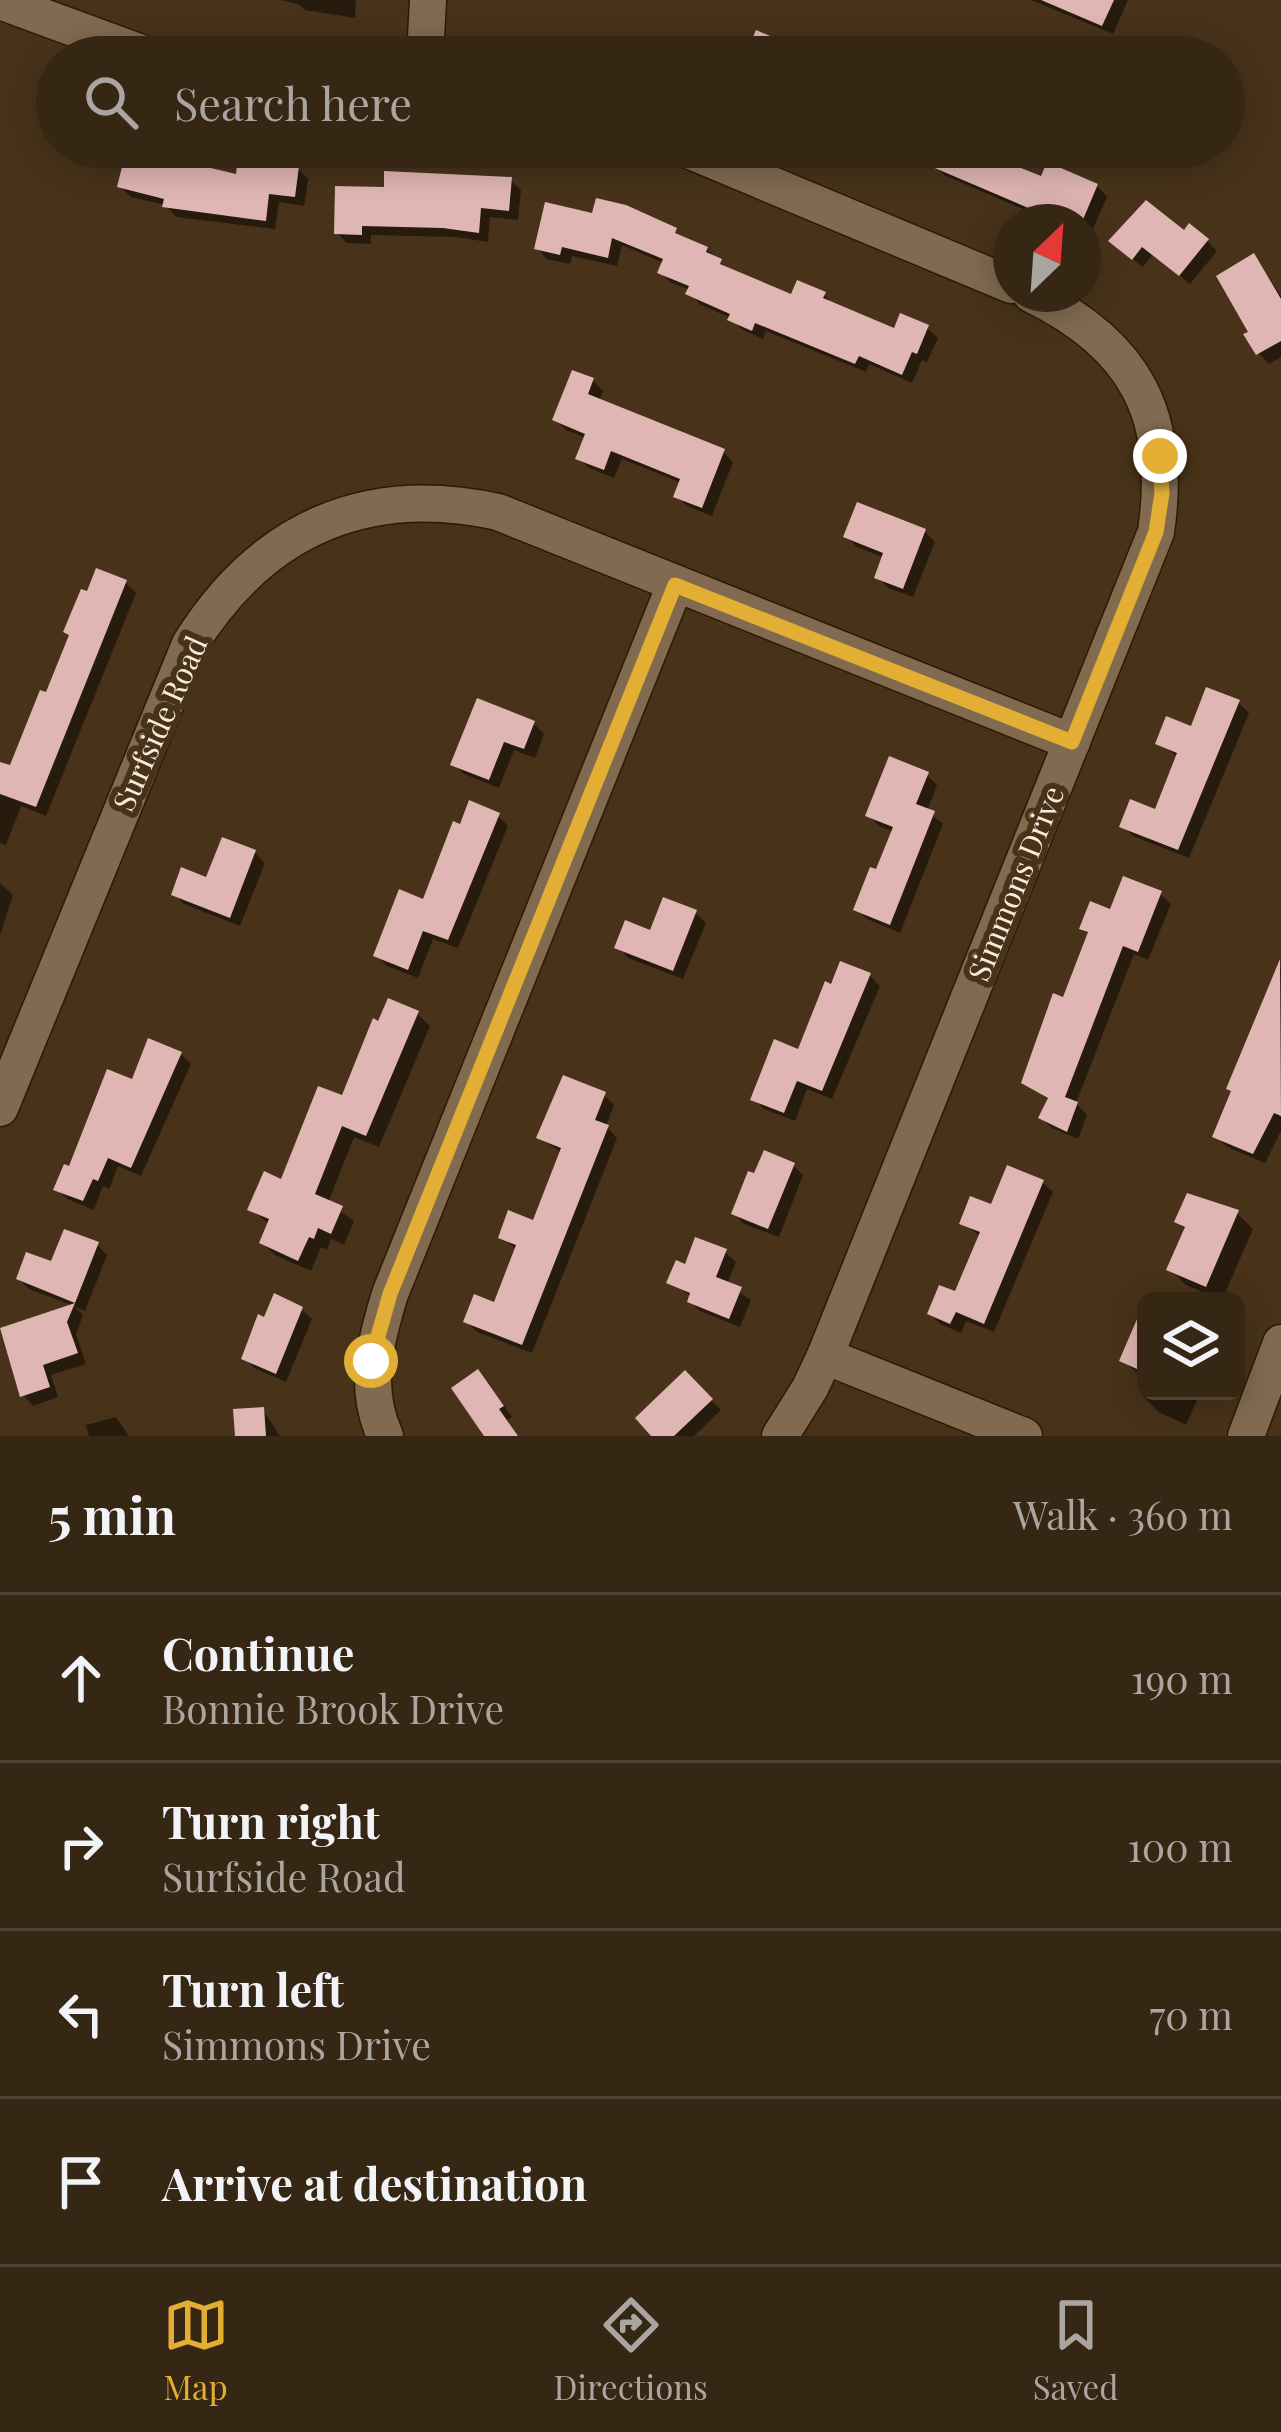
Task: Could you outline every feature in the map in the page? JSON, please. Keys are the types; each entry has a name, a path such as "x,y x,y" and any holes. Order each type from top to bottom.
{"street":[{"path":"425,36 428,0"},
{"path":"0,1 95,36"},
{"path":"731,168 993,277"},
{"name":"Simmons Drive","path":"780,1436 825,1356 1156,532 1162,493 1155,419 1120,358 1092,328 1063,312"},
{"name":"Surfside Road","path":"0,1108 190,644 218,600 264,559 304,532 342,516 383,504 423,501 498,512 1072,742"},
{"path":"385,1436 371,1361 390,1294 675,585"},
{"path":"1246,1436 1281,1343"},
{"path":"825,1356 1024,1436"}],"building":[{"path":"1041,0 1114,0 1102,26"},
{"path":"122,168 211,168 236,174 237,168 299,168 295,197 269,194 266,221 162,207 164,199 117,187"},
{"path":"935,168 1021,168 1041,176 1044,168 1061,168 1098,184 1090,204 1019,204"},
{"path":"384,171 512,177 509,211 481,208 479,233 362,226 362,235 334,234 335,186 384,187"},
{"path":"596,198 626,205 677,228 675,233 708,247 706,252 722,259 720,264 791,294 797,280 826,292 823,298 894,328 900,313 929,325 917,354 912,352 902,375 859,356 855,364 755,323 752,331 727,320 730,314 685,294 689,286 657,273 663,259 612,238 608,258 562,247 560,255 534,249 545,202 592,213"},
{"path":"1146,200 1184,230 1189,223 1209,239 1179,276 1142,247 1132,260 1108,241"},
{"path":"1254,253 1281,299 1281,341 1256,355 1216,276"},
{"path":"572,370 594,378 588,394 725,449 702,508 673,497 680,479 611,451 604,470 575,459 585,434 552,420"},
{"path":"857,502 926,529 903,589 874,578 883,553 843,537"},
{"path":"96,568 127,580 36,807 0,794 0,762 10,765 40,690 46,692 69,635 63,632 81,589 87,591"},
{"path":"1206,687 1240,700 1178,850 1119,827 1130,799 1155,809 1177,753 1155,744 1166,716 1191,726"},
{"path":"477,698 535,721 524,749 504,742 489,780 450,765"},
{"path":"889,756 929,772 916,804 935,811 890,925 853,910 893,827 865,816"},
{"path":"469,800 500,813 448,940 423,931 408,970 373,956 399,889 423,899 453,821 460,824"},
{"path":"222,837 256,850 230,918 171,895 181,867 206,877"},
{"path":"1123,876 1162,891 1138,952 1123,946 1065,1097 1078,1102 1067,1132 1038,1118 1048,1098 1021,1083 1053,993 1063,997 1088,932 1079,929 1090,901 1110,909"},
{"path":"663,897 697,910 673,971 614,948 625,920 650,930"},
{"path":"1280,959 1281,1116 1274,1113 1253,1154 1212,1137 1231,1091 1226,1089"},
{"path":"840,961 871,973 822,1091 797,1081 784,1113 750,1100 774,1039 798,1049 825,981 831,984"},
{"path":"388,998 419,1011 366,1136 342,1126 315,1194 343,1206 331,1234 318,1228 298,1261 259,1243 269,1219 247,1210 264,1171 281,1179 318,1086 342,1095 373,1018 378,1021"},
{"path":"148,1038 182,1052 131,1168 108,1158 83,1201 53,1190 64,1164 69,1166 107,1069 132,1079"},
{"path":"563,1075 606,1092 595,1120 609,1125 522,1345 463,1322 474,1294 494,1302 516,1245 498,1238 508,1210 533,1220 561,1148 536,1138"},
{"path":"764,1150 795,1163 768,1229 731,1214 748,1171 754,1173"},
{"path":"1007,1165 1044,1180 984,1324 956,1312 950,1324 927,1314 939,1285 955,1291 980,1232 959,1224 970,1196 991,1204"},
{"path":"1187,1193 1239,1210 1206,1287 1166,1270 1185,1227 1174,1222"},
{"path":"64,1229 99,1242 75,1303 16,1279 26,1252 51,1261"},
{"path":"695,1237 727,1249 716,1277 742,1287 729,1319 687,1302 690,1293 666,1283 676,1260 685,1264"},
{"path":"274,1293 303,1307 276,1374 241,1359 258,1314 264,1317"},
{"path":"75,1303 67,1322 78,1353 43,1365 50,1387 20,1397 0,1328"},
{"path":"1137,1319 1137,1369 1119,1361"},
{"path":"478,1369 518,1436 484,1436 451,1388"},
{"path":"685,1370 713,1399 674,1436 651,1436 635,1418"},
{"path":"264,1407 266,1436 235,1436 233,1409"}],"route":[{"path":"371,1361 390,1294 675,585 1072,742 1156,532 1162,493 1160,456"}]}
